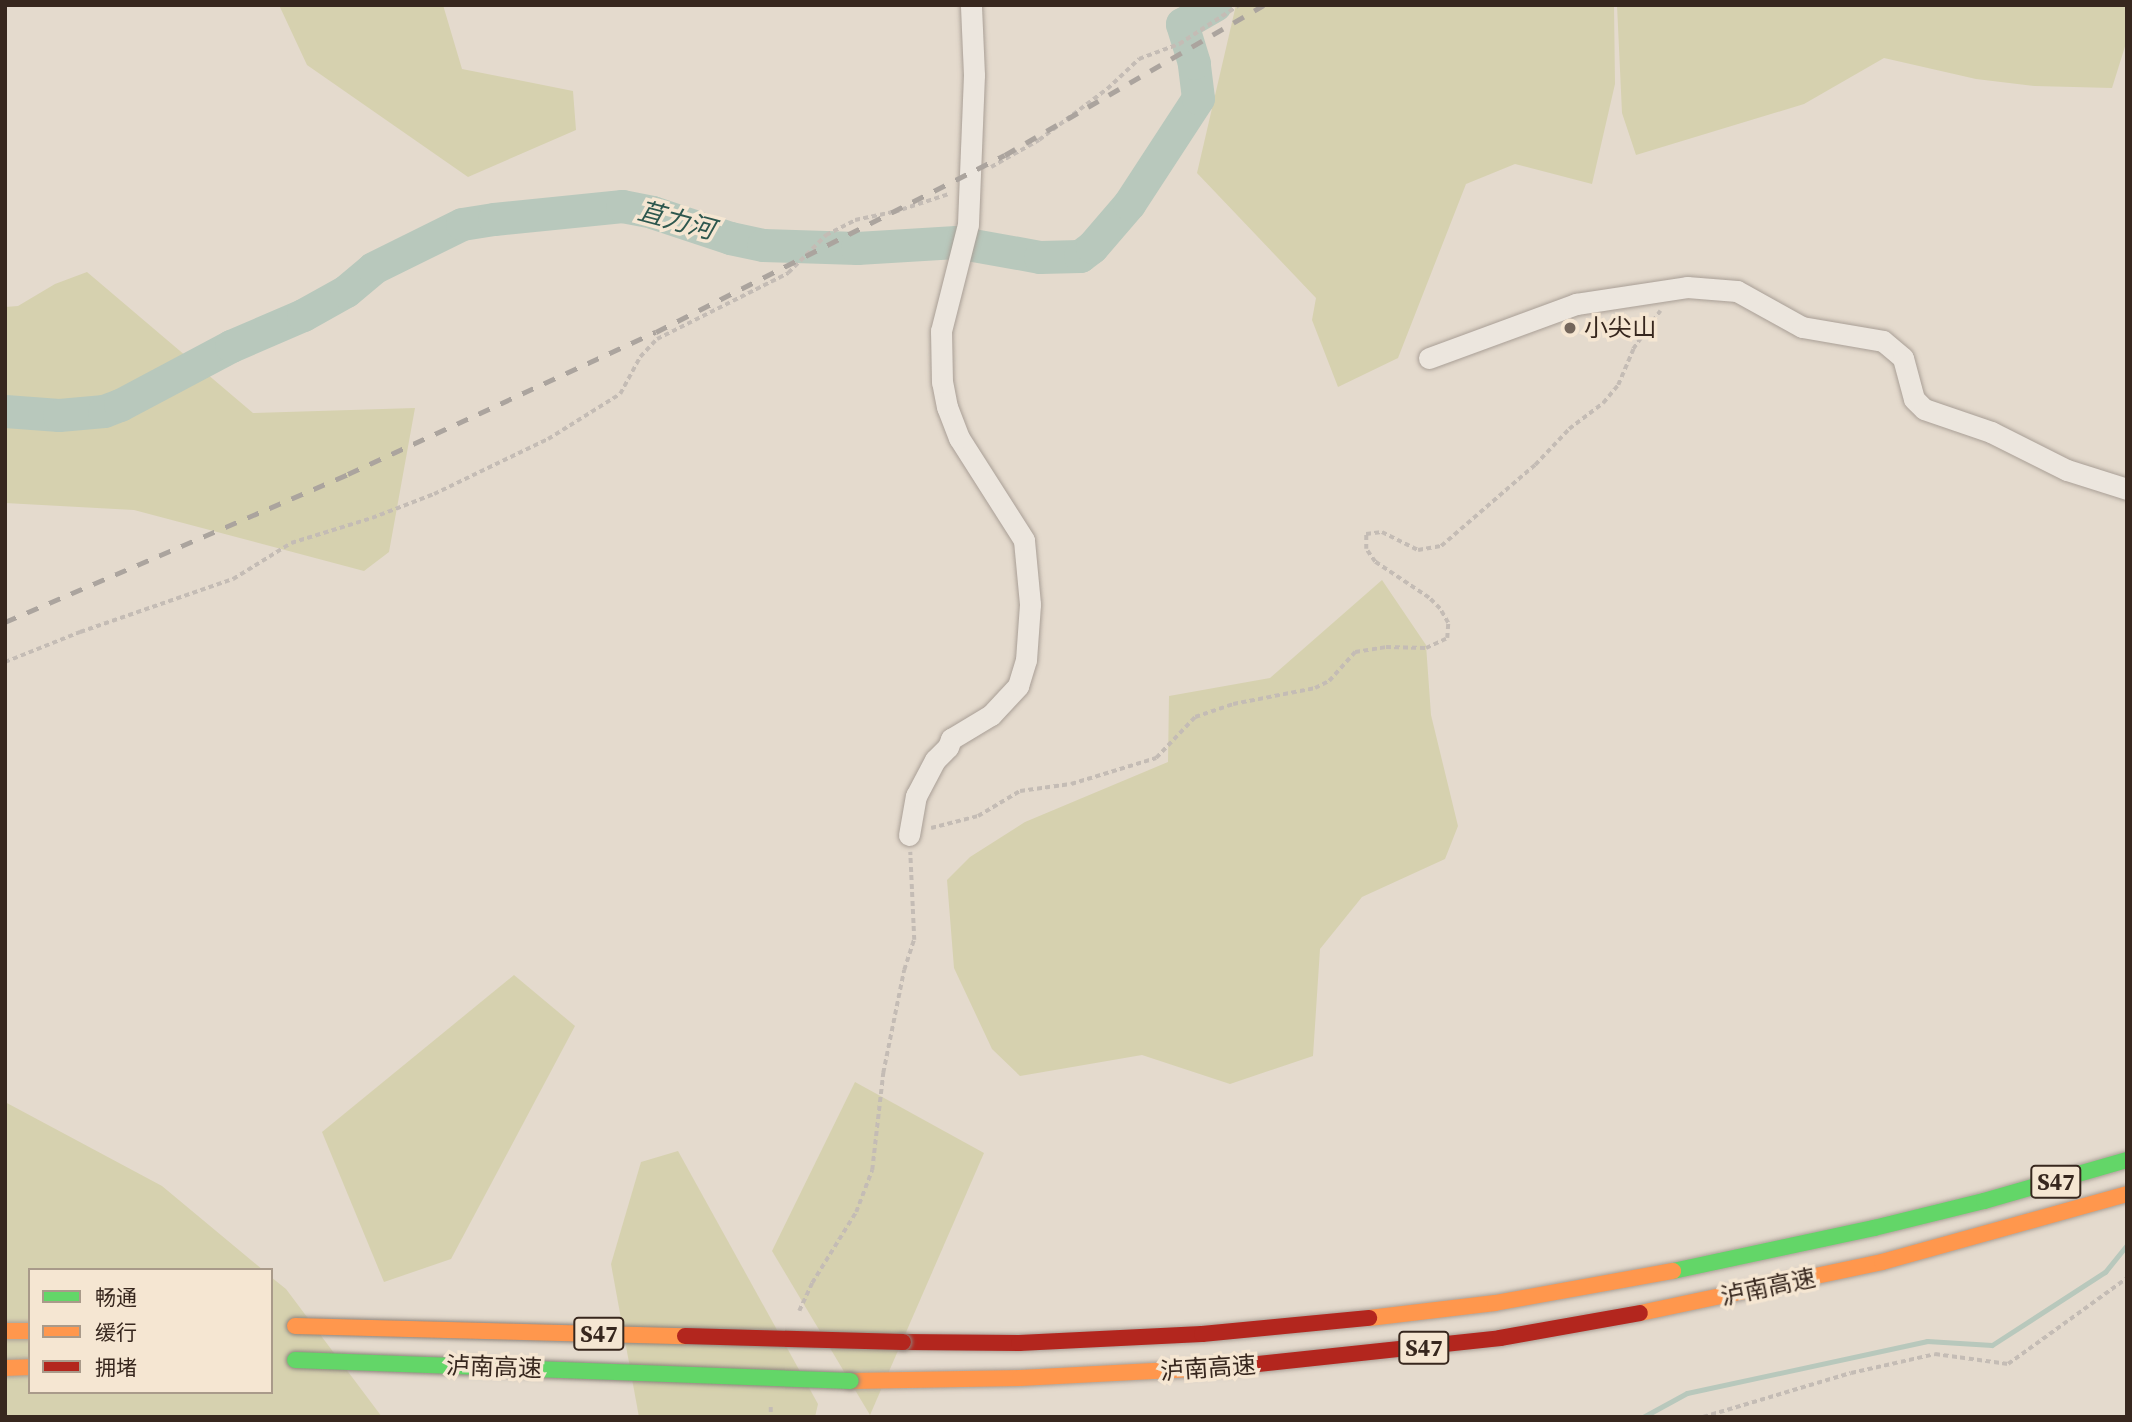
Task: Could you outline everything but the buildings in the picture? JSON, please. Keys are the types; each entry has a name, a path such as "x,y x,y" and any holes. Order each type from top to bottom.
{"highway":[{"name":"泸南高速","path":"289,1326 1019,1343 1296,1326 1411,1314 1681,1270 1984,1201 2127,1160"},
{"name":"泸南高速","path":"289,1360 851,1381 1119,1374 1299,1362 1500,1338 1688,1305 1987,1236 2127,1194"},
{"path":"5,1331 28,1331"},
{"path":"5,1368 28,1367"}],"street":[{"path":"909,835 916,796 935,760 948,747 951,739 991,715 1014,692 1026,660 1030,604 1024,540 971,460 944,399 941,331 968,225 974,75 971,5"},
{"path":"1429,358 1576,304 1687,287 1737,291 1802,327 1883,341 1903,358 1914,399 1924,409 1990,432 2067,470 2127,489"}],"path":[{"path":"5,662 80,632 233,579 291,542 372,518 434,494 548,439 620,394 639,356 657,339 788,272 814,245 855,220 943,198 1022,147 1039,140 1107,89 1139,59 1179,44 1239,5"},
{"path":"795,1319 812,1283 856,1212 872,1170 883,1073 914,940 909,835 978,816 1020,791 1070,784 1156,758 1195,716 1233,704 1315,688 1329,681 1355,652 1386,647 1426,648 1447,638 1448,623 1440,610 1429,598 1374,562 1366,549 1366,534 1382,532 1418,550 1441,546 1535,465 1569,429 1603,403 1618,385 1637,342 1671,296 1687,287"},
{"path":"1703,1417 1851,1373 1935,1354 2008,1364 2127,1278"},
{"path":"771,1395 771,1417"}],"shaded area":[{"path":"279,5 443,5 462,69 573,91 576,130 468,177 307,65"},
{"path":"1236,5 1614,5 1615,84 1592,184 1515,164 1466,184 1398,358 1338,387 1312,320 1316,298 1197,173"},
{"path":"1617,5 2127,5 2127,40 2112,88 2035,86 1976,79 1884,58 1804,104 1636,155 1622,113"},
{"path":"87,272 253,413 415,408 389,552 364,571 134,510 5,503 5,307 18,306 55,284"},
{"path":"1382,580 1426,645 1431,715 1458,826 1445,859 1362,897 1320,949 1313,1056 1230,1084 1142,1055 1020,1076 992,1049 954,968 947,880 970,857 1025,822 1168,762 1169,696 1270,678"},
{"path":"514,975 575,1026 451,1259 384,1282 322,1132"},
{"path":"855,1082 984,1153 870,1415 772,1251"},
{"path":"5,1102 162,1186 261,1268 28,1268 28,1394 273,1394 273,1279 286,1289 382,1417 5,1417"},
{"path":"678,1151 818,1404 815,1417 639,1417 611,1264 641,1162"}],"waterway":[{"name":"苴力河","path":"5,411 59,415 104,411 120,405 231,346 303,315 346,291 373,268 462,224 494,219 622,206 652,212 730,238 763,245 857,248 956,242 1040,257 1080,256 1092,247 1129,204 1198,98 1194,63 1182,24 1215,5"},
{"path":"1643,1417 1687,1393 1927,1341 1992,1345 2105,1272 2127,1245"}],"railway":[{"path":"5,622 348,474 656,332 1005,155 1264,5"}],"traffic: fast":[{"path":"1673,1271 1874,1228 1984,1201 2127,1160"},
{"path":"295,1360 851,1381"}],"traffic: slow":[{"path":"1640,1313 1882,1262 2127,1194"},
{"path":"1369,1318 1495,1303 1673,1271"},
{"path":"295,1326 685,1336"},
{"path":"5,1331 28,1331"},
{"path":"5,1368 28,1367"},
{"path":"851,1381 1020,1378 1230,1367"}],"traffic: jam":[{"path":"1230,1367 1500,1338 1640,1313"},
{"path":"903,1342 1019,1343 1202,1334 1369,1318"},
{"path":"685,1336 903,1342"}],"place":[{"name":"小尖山","path":"1570,328"}]}
